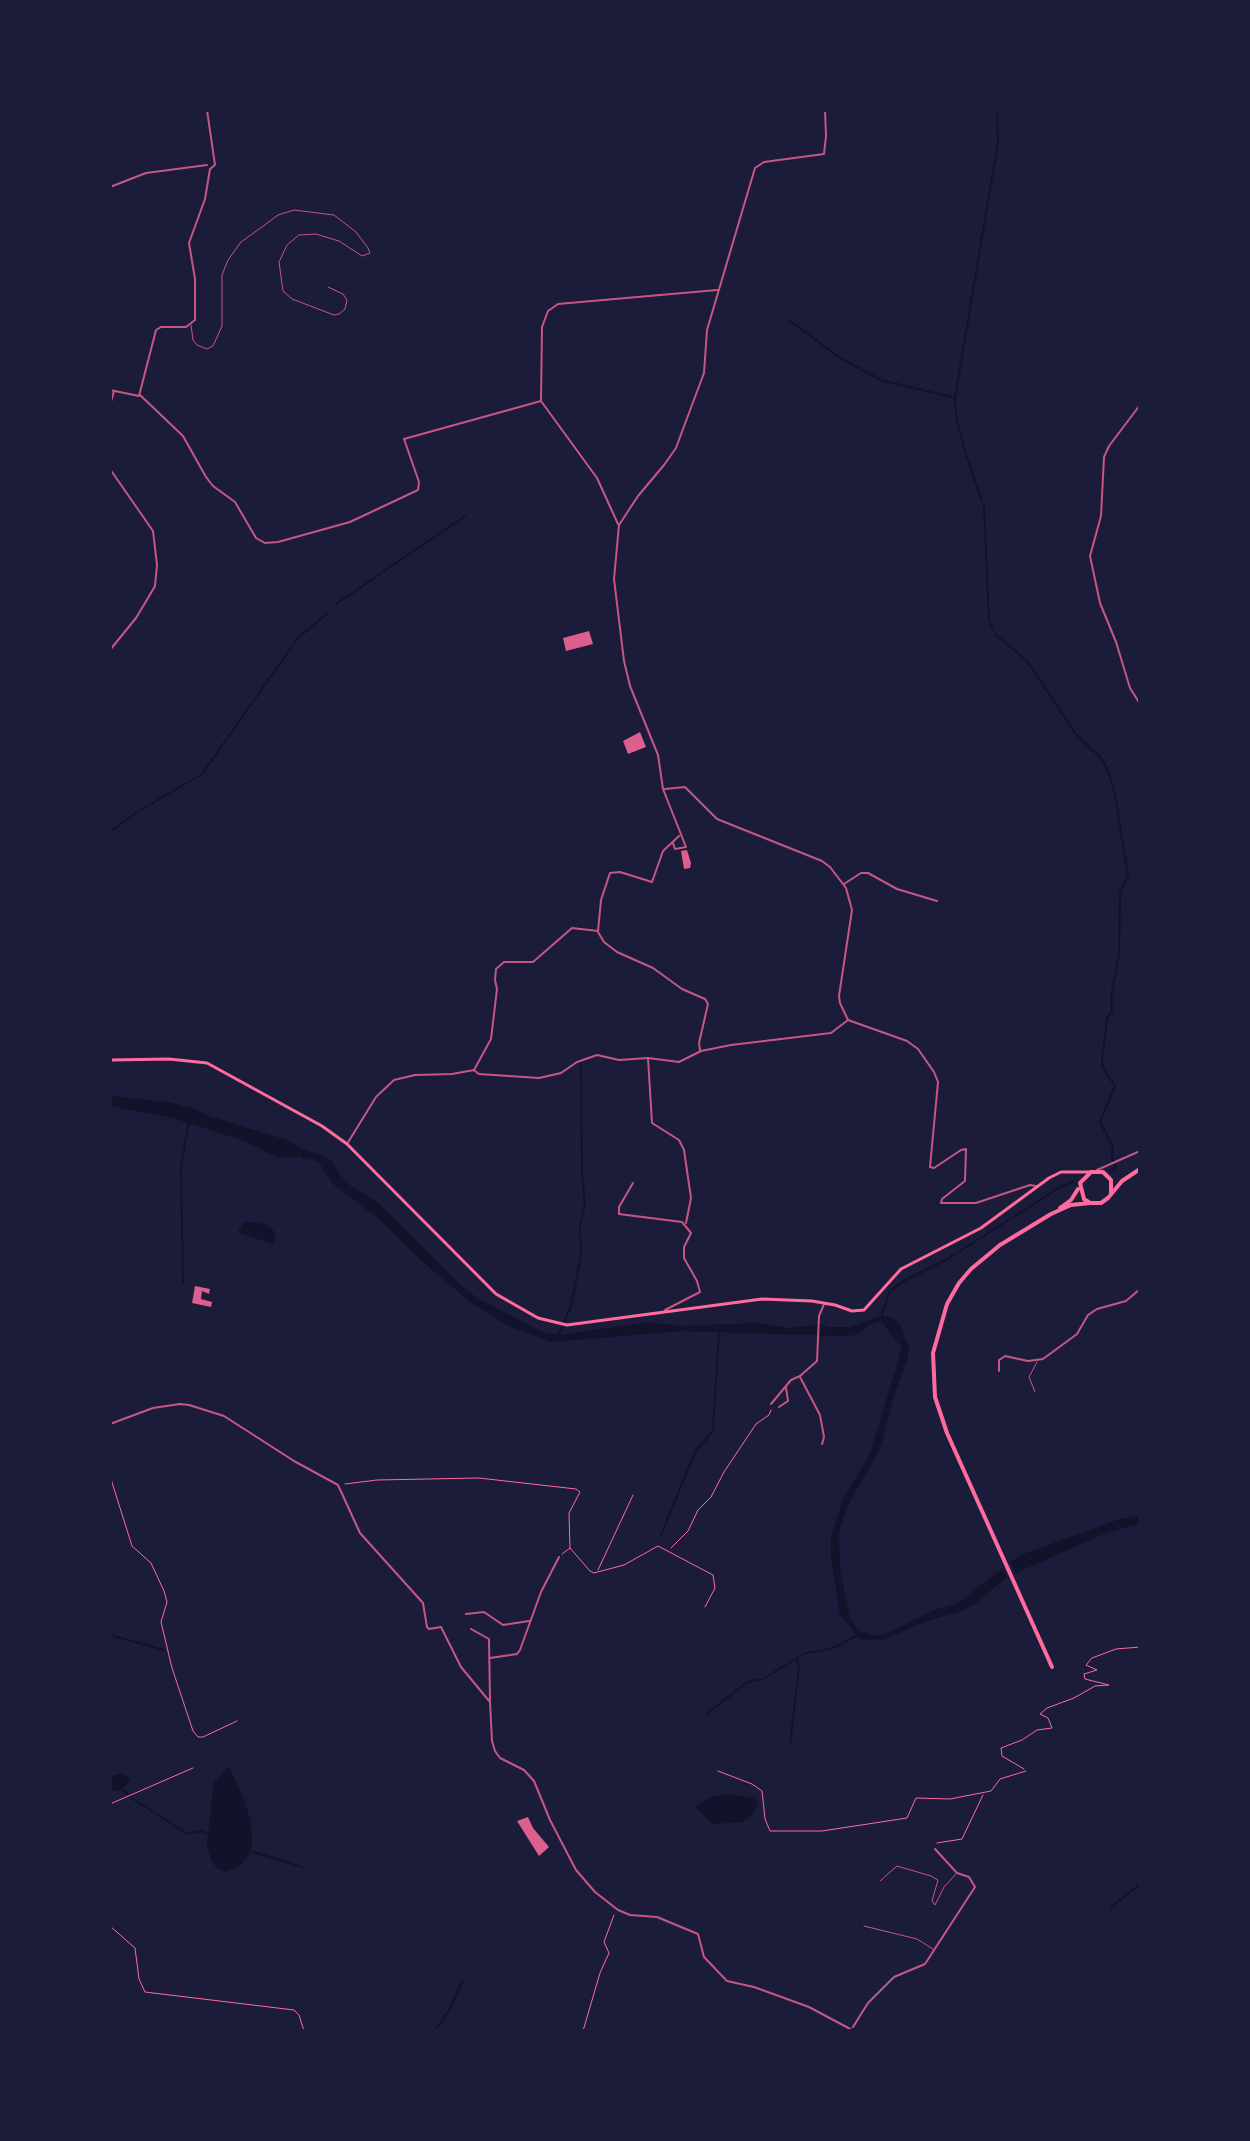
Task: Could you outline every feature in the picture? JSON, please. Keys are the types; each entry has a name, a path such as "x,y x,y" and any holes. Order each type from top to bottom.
{"main road":[{"path":"110,1060 169,1059 207,1063 322,1126 347,1144 482,1282 521,1309 547,1321 567,1325 762,1299 824,1303 852,1311 864,1310 901,1269 990,1222 1058,1173 1093,1171 1120,1178 1140,1169"},
{"path":"1052,1667 947,1433 935,1397 933,1353 947,1304 959,1283 984,1257 1071,1200 1093,1171"},
{"path":"1072,1172 1082,1196 1090,1203"},
{"path":"1051,1214 1071,1205 1101,1203 1131,1174"},
{"path":"1108,1176 1112,1185 1111,1194"}],"street":[{"path":"110,187 146,173 214,167 215,153 207,110"},
{"path":"673,843 675,849 686,847 663,789 658,755 630,686 624,661 614,579 619,525 676,448 704,373 707,330 755,168 764,162 785,157 824,154 825,110"},
{"path":"140,395 156,330 191,325 195,320 195,279 189,243 205,199 208,167"},
{"path":"619,525 597,478 541,401 542,327 552,306 718,290"},
{"path":"110,405 112,390 140,395 183,436 206,477 240,507 256,538 265,543 350,522 418,490 419,482 404,439 541,401"},
{"path":"1140,405 1104,457 1101,516 1090,556 1104,613 1130,688 1140,704"},
{"path":"110,469 153,531 157,565 155,586 110,650"},
{"path":"663,789 685,787 717,819 822,861 843,884 852,910 839,996 848,1020 907,1041 918,1049 934,1072 938,1082 930,1167 934,1168 964,1148 966,1152 965,1181 941,1203 976,1203 1030,1185 1036,1186"},
{"path":"680,835 663,851 652,882 620,872 610,873 601,900 598,931 604,942 617,952 653,968 682,989 705,999 708,1004 699,1043 701,1051"},
{"path":"843,884 861,873 868,873 897,889 937,901"},
{"path":"474,1070 491,1039 496,969 504,962 533,962 572,928 598,931"},
{"path":"347,1144 376,1097 394,1080 474,1070 479,1074 539,1078 561,1073 592,1055 619,1060 648,1058 679,1062 701,1051 788,1036 831,1033 848,1020"},
{"path":"648,1058 652,1123 679,1140 684,1150 691,1198 686,1224 692,1237 684,1247 684,1258 700,1292 662,1312"},
{"path":"1093,1171 1140,1151"},
{"path":"1108,1176 1105,1169 1110,1162"},
{"path":"633,1183 619,1207 619,1214 686,1224"},
{"path":"999,1371 999,1360 1005,1356 1037,1362 1077,1334 1088,1315 1097,1309 1126,1301 1140,1289"},
{"path":"771,1404 785,1387 817,1361 819,1316 824,1303"},
{"path":"800,1376 820,1415 824,1437 822,1444"},
{"path":"779,1407 789,1398 785,1387"},
{"path":"110,1424 153,1408 189,1405 224,1416 338,1485 360,1533 423,1603 427,1627 439,1626 444,1630 461,1667 490,1702"},
{"path":"490,1658 517,1654 541,1592 559,1557"},
{"path":"466,1614 484,1612 503,1625 530,1621"},
{"path":"471,1629 489,1639 492,1741 495,1751 500,1758 524,1770 534,1781 576,1870 595,1892 618,1910 630,1915 657,1917 696,1933 704,1957 724,1979 809,2007 853,2029 874,1996 894,1977 925,1964 975,1887 969,1877 957,1873 935,1849"}],"lane":[{"path":"191,325 197,345 207,349 213,346 222,326 222,275 228,260 241,242 278,215 294,210 334,215 356,232 368,248 370,253 362,256 339,241 316,234 299,235 287,245 279,262 283,291 292,299 334,315 339,314 345,309 347,300 343,294 328,287"},
{"path":"1035,1392 1029,1377 1037,1362"},
{"path":"880,1881 897,1866 931,1876 938,1880 932,1901 935,1905 944,1887 957,1873"},
{"path":"864,1926 917,1939 933,1949"}],"path":[{"path":"668,1550 688,1531 698,1510 711,1497 756,1424 769,1415 771,1404"},
{"path":"110,1476 132,1546 151,1563 164,1591 167,1602 161,1622 172,1668 193,1731 198,1737 203,1737 237,1721"},
{"path":"338,1485 377,1480 479,1478 576,1489 580,1492 569,1513 570,1548 590,1571 624,1565 654,1547 668,1550 716,1578 714,1594 705,1607"},
{"path":"597,1572 633,1495"},
{"path":"559,1557 570,1548"},
{"path":"718,1771 762,1791 765,1819 770,1831 822,1831 907,1818 916,1798 950,1799 991,1791 1000,1779 1026,1771 1002,1756 1001,1748 1037,1730 1052,1728 1048,1718 1040,1714 1047,1708 1095,1686 1109,1685 1085,1679 1084,1674 1097,1670 1086,1665 1092,1658 1116,1649 1140,1647"},
{"path":"110,1804 193,1768"},
{"path":"935,1849 939,1841 962,1839 985,1792"},
{"path":"583,2031 609,1953 605,1937 618,1910"},
{"path":"110,1926 135,1948 139,1979 145,1992 294,2010 304,2031"}],"shaded area":[{"path":"110,1096 168,1102 195,1109 290,1141 303,1150 321,1155 332,1162 352,1187 376,1201 464,1288 544,1333 559,1335 648,1322 679,1326 759,1323 790,1328 822,1324 851,1327 880,1316 892,1317 901,1326 909,1348 907,1362 896,1389 880,1449 847,1507 839,1532 840,1569 850,1619 860,1631 875,1636 888,1633 934,1610 957,1604 1003,1568 1007,1577 972,1606 883,1640 860,1639 840,1615 831,1558 831,1536 843,1499 870,1454 902,1348 881,1321 856,1335 841,1336 682,1331 551,1342 509,1326 471,1303 378,1218 333,1184 319,1163 309,1157 304,1160 301,1157 279,1158 242,1140 173,1118 110,1106"},
{"path":"243,1223 267,1225 274,1231 275,1242 271,1244 238,1232"},
{"path":"1140,1515 1140,1524 1106,1533 1016,1573 1010,1562 1021,1555 1117,1520"},
{"path":"229,1767 251,1822 252,1843 249,1855 241,1865 226,1872 212,1862 207,1844 214,1783"},
{"path":"122,1773 130,1779 128,1784 112,1791 111,1776"},
{"path":"712,1796 754,1798 759,1805 742,1822 713,1824 695,1807"}],"building":[{"path":"589,631 593,644 566,651 563,638"},
{"path":"640,732 646,747 628,754 623,741"},
{"path":"687,850 691,863 690,868 684,869 681,851"},
{"path":"195,1286 210,1289 209,1294 202,1291 201,1299 212,1302 211,1307 192,1303"},
{"path":"528,1817 549,1847 539,1856 517,1821"}],"waterway":[{"path":"965,451 956,417 955,398 998,142 997,110"},
{"path":"789,320 840,358 881,380 955,398"},
{"path":"966,455 982,501"},
{"path":"984,505 989,620 993,630"},
{"path":"336,604 465,516"},
{"path":"110,832 134,814 202,774 298,638 327,614"},
{"path":"995,634 1027,661 1075,733 1102,759 1115,795 1128,875 1120,893 1119,953 1111,998 1112,1012 1107,1018 1102,1059 1103,1068 1115,1086 1100,1122 1113,1147 1112,1158 1116,1167 1110,1171"},
{"path":"559,1334 571,1306 581,1255 580,1226 585,1204 581,1062"},
{"path":"183,1283 181,1167 189,1121"},
{"path":"881,1318 889,1293 900,1283 946,1260 1073,1182"},
{"path":"661,1535 695,1452 713,1431 719,1331"},
{"path":"110,1635 164,1650"},
{"path":"707,1714 747,1682 763,1679 805,1653 831,1649 858,1635"},
{"path":"790,1743 799,1670 797,1658"},
{"path":"121,1788 188,1834 202,1831 211,1835"},
{"path":"250,1851 302,1867"},
{"path":"1111,1907 1140,1884"},
{"path":"435,2031 462,1982"}]}
